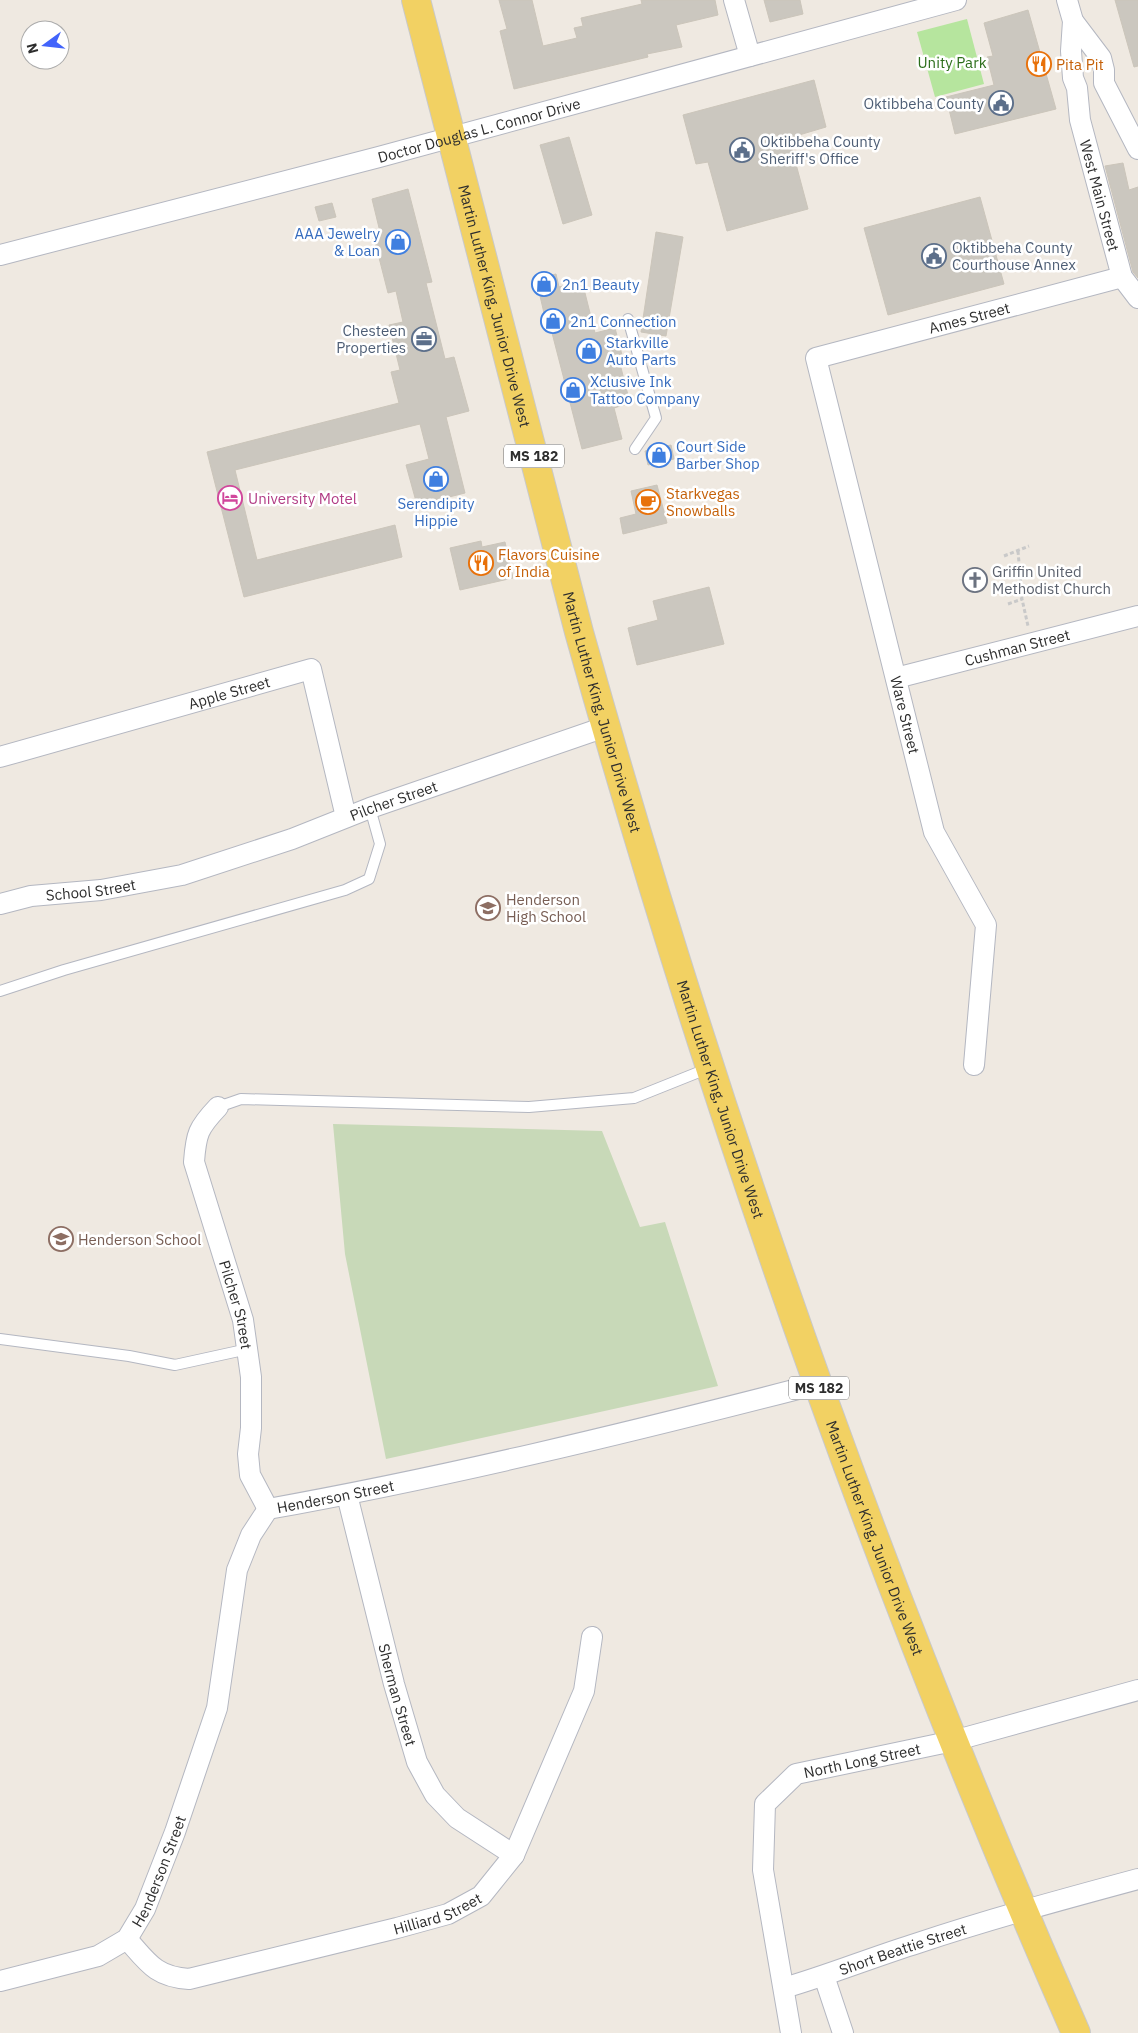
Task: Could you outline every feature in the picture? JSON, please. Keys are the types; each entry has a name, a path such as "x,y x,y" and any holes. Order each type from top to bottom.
{"main road":[{"name":"MS 182","path":"416,0 452,137"},
{"name":"Martin Luther King, Junior Drive West","path":"452,137 579,632 710,1068 817,1383 953,1741 1076,2033"}],"street":[{"path":"734,0 750,56"},
{"name":"Doctor Douglas L. Connor Drive","path":"0,255 452,137 956,0"},
{"name":"West Main Street","path":"1067,0 1073,21 1072,78 1078,88 1080,120 1122,277 1138,298"},
{"path":"1073,21 1101,58 1104,70 1104,83 1138,149"},
{"path":"1078,88 1085,91 1092,90 1099,88 1104,83"},
{"name":"Ames Street","path":"816,358 1122,277"},
{"name":"Ware Street","path":"816,358 934,832 986,925 974,1065"},
{"name":"Cushman Street","path":"896,678 1138,616"},
{"name":"Apple Street","path":"0,758 311,669 346,817"},
{"name":"Pilcher Street","path":"182,875 292,839 370,808 606,726"},
{"name":"School Street","path":"0,904 31,896 101,890 182,875"},
{"name":"Pilcher Street","path":"218,1107 204,1122 195,1138 194,1162 243,1320 252,1377 251,1428 248,1454 250,1475 268,1509"},
{"name":"Henderson Street","path":"127,1939 149,1900 176,1832 217,1708 237,1570 251,1535 268,1509 347,1495 478,1467 668,1423 817,1383"},
{"name":"Sherman Street","path":"347,1495 394,1684 417,1762 434,1795 458,1818 514,1855"},
{"name":"Hilliard Street","path":"127,1939 151,1967 172,1978 189,1979 388,1931 448,1914 481,1896 514,1855 584,1691 592,1637"},
{"name":"North Long Street","path":"791,2033 763,1870 764,1804 796,1774 953,1741 1138,1690"},
{"name":"Short Beattie Street","path":"784,1988 824,1976 919,1942 1138,1879"},
{"path":"0,1982 98,1956 127,1939"},
{"path":"824,1976 843,2033"}],"lane":[{"path":"628,319 656,418 635,449"},
{"path":"0,992 64,970 344,890 370,879 380,844 370,808"},
{"path":"218,1107 241,1099 529,1107 634,1098 710,1068"},
{"path":"0,1340 129,1356 175,1365 248,1349"}],"path":[{"path":"1004,556 1029,546"},
{"path":"1018,550 1022,599 1032,643"},
{"path":"1008,604 1022,599"}],"green space":[{"name":"Unity Park","path":"967,19 984,84 935,97 917,32"},
{"path":"333,1124 602,1131 640,1227 665,1222 718,1386 386,1459 345,1254"}],"building":[{"path":"499,0 532,0 543,46 577,38 574,28 583,26 581,18 642,4 641,0 715,0 718,15 676,25 682,47 647,54 648,57 514,89 500,31 507,29"},
{"path":"764,0 800,0 803,14 770,22"},
{"path":"1115,0 1138,0 1138,66 1134,67"},
{"path":"1028,10 1056,109 955,134 946,97 994,85 987,57 993,56 984,23"},
{"name":"Oktibbeha County Sheriff's Office","path":"814,80 826,127 789,138 808,209 727,231 708,162 696,164 683,115"},
{"path":"569,137 592,215 563,224 540,145"},
{"path":"1123,163 1129,190 1138,187 1138,278 1133,272 1105,166"},
{"path":"408,189 432,282 426,283 445,359 454,357 469,411 446,417 465,493 417,505 406,465 429,459 420,424 235,470 257,560 395,525 402,557 244,597 207,452 399,403 391,372 400,370 389,325 403,322 396,291 388,293 374,238 381,236 372,199"},
{"name":"Oktibbeha County Courthouse Annex","path":"980,197 1004,284 888,315 864,228"},
{"path":"332,203 336,217 319,221 315,207"},
{"path":"656,232 683,237 666,336 641,332"},
{"path":"556,274 559,287 582,281 595,333 615,328 623,359 619,360 630,403 614,408 622,439 582,449 551,329 548,330 536,279"},
{"name":"Court Side Barber Shop","path":"671,445 674,459 648,465 645,451"},
{"name":"Starkvegas Snowballs","path":"657,485 667,523 623,534 620,518 636,514 631,491"},
{"name":"Flavors Cuisine of India","path":"481,541 482,547 505,542 513,578 460,590 450,548"},
{"path":"709,587 724,644 637,665 628,628 658,620 653,601"}],"place":[{"name":"Pita Pit","path":"1039,64"},
{"name":"Oktibbeha County","path":"1001,103"},
{"name":"Oktibbeha County Sheriff's Office","path":"742,150"},
{"name":"AAA Jewelry & Loan","path":"398,242"},
{"name":"Oktibbeha County Courthouse Annex","path":"934,256"},
{"name":"2n1 Beauty","path":"544,284"},
{"name":"2n1 Connection","path":"553,321"},
{"name":"Chesteen Properties","path":"424,339"},
{"name":"Starkville Auto Parts","path":"589,351"},
{"name":"Xclusive Ink Tattoo Company","path":"573,390"},
{"name":"Court Side Barber Shop","path":"659,455"},
{"name":"Serendipity Hippie","path":"436,479"},
{"name":"University Motel","path":"230,498"},
{"name":"Starkvegas Snowballs","path":"648,502"},
{"name":"Flavors Cuisine of India","path":"481,563"},
{"name":"Griffin United Methodist Church","path":"975,580"},
{"name":"Henderson High School","path":"488,908"},
{"name":"Henderson School","path":"61,1239"}]}
